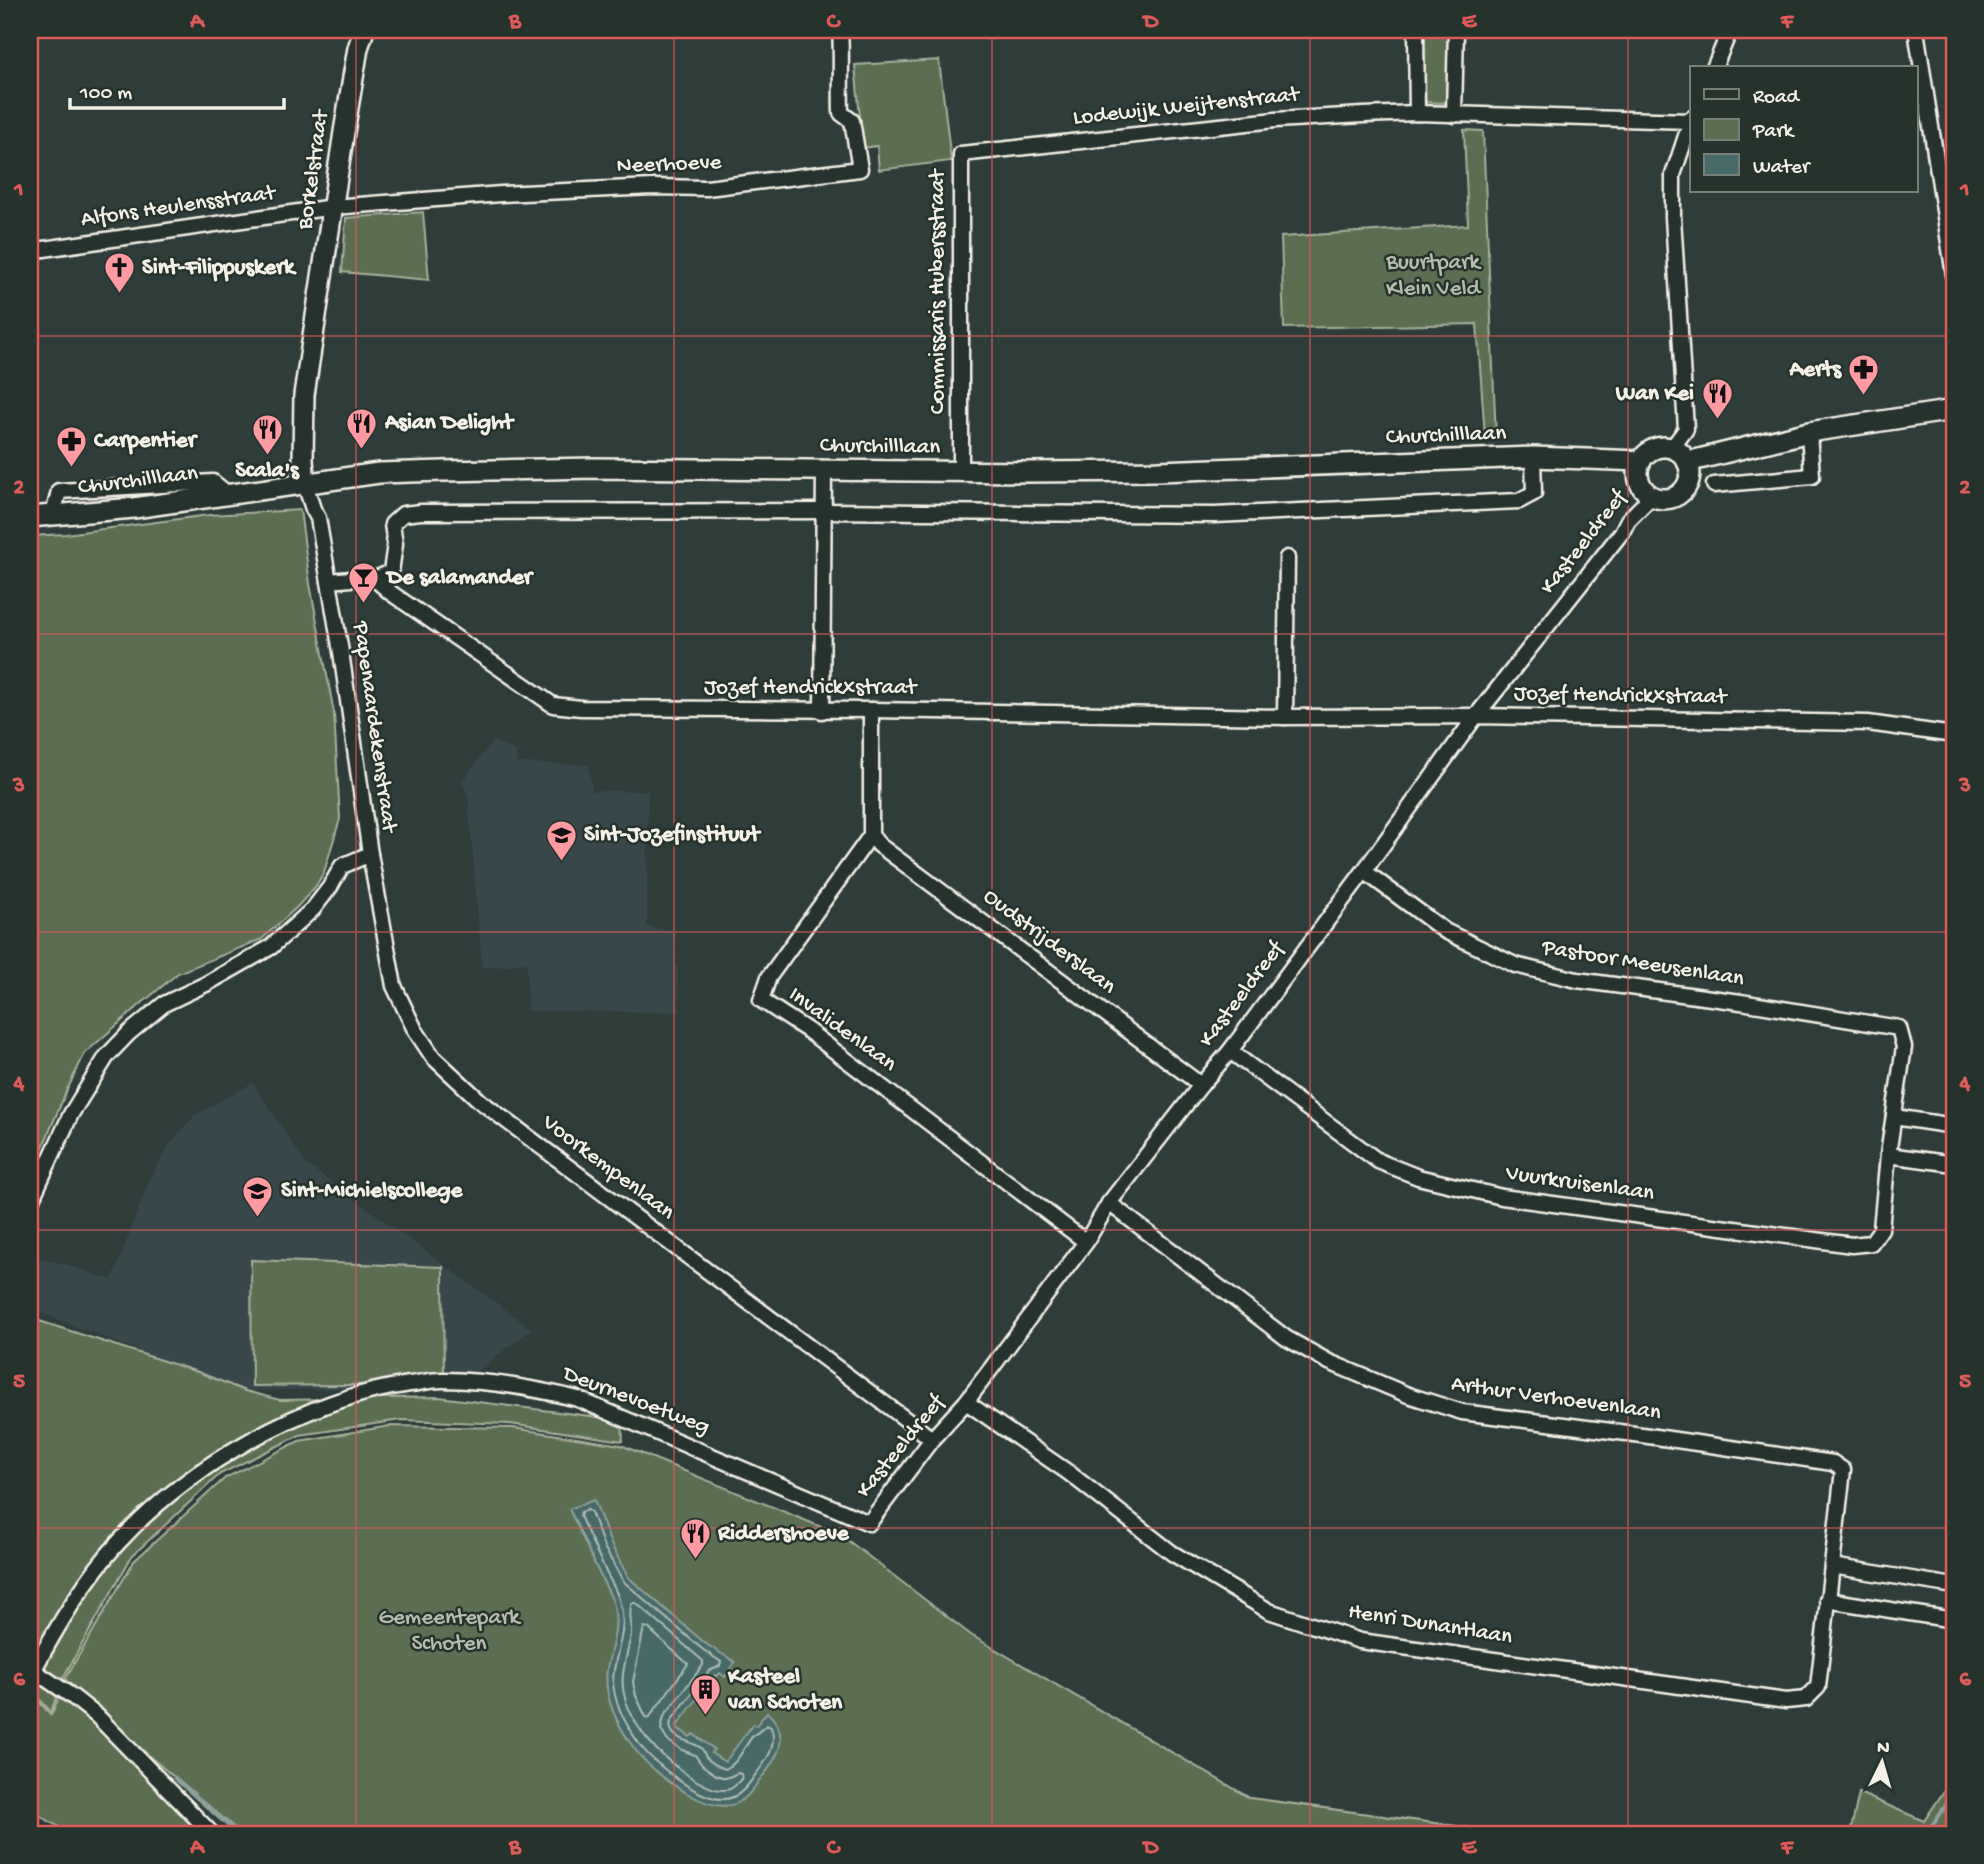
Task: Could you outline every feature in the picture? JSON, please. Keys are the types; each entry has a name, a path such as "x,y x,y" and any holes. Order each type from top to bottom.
{"street":[{"name":"Borkelstraat","path":"305,484 304,395 354,72 364,30"},
{"name":"Neerhoeve","path":"333,207 501,194 653,187 707,188 860,169 852,121 841,113 840,30"},
{"path":"1416,30 1417,113"},
{"path":"1454,115 1455,30"},
{"path":"1715,66 1730,30"},
{"path":"1916,30 1954,275"},
{"name":"Lodewijk Weijtenstraat","path":"961,154 1275,120 1417,113 1690,120"},
{"path":"1672,449 1686,429 1673,217 1673,175 1690,123"},
{"name":"Commissaris Hubersstraat","path":"961,154 961,473"},
{"name":"Alfons Heulensstraat","path":"30,251 333,207"},
{"path":"1687,462 1809,432 1954,410"},
{"path":"1714,485 1812,476 1809,432"},
{"path":"1654,449 1672,449 1683,455 1687,462 1689,480 1678,495 1670,498 1651,496 1641,484 1641,461 1654,449"},
{"name":"Churchilllaan","path":"375,579 391,572 395,544 392,524 403,514 421,512 824,511 1214,515 1519,501 1534,493 1533,457"},
{"name":"Churchilllaan","path":"30,517 134,508 379,473 460,470 595,468 961,473 1158,471 1533,457 1641,461"},
{"path":"822,711 824,471"},
{"name":"Papenaardekenstraat","path":"30,1203 71,1114 114,1048 164,1004 271,947 313,909 342,866 370,854 341,652 318,518 305,484"},
{"name":"Kasteeldreef","path":"869,1523 932,1440 967,1402 1086,1242 1109,1203 1230,1051 1476,716 1622,532 1628,520 1651,496"},
{"path":"1285,718 1287,558"},
{"path":"329,581 375,579"},
{"name":"Jozef Hendrickxstraat","path":"375,579 402,601 552,705 581,708 871,710 1285,718 1476,716 1868,723 1954,735"},
{"path":"871,710 871,835"},
{"name":"Oudstrijderslaan","path":"871,835 879,845 1201,1085"},
{"name":"Invalidenlaan","path":"871,835 769,977 761,1000 807,1030 1086,1242"},
{"name":"Voorkempenlaan","path":"370,854 394,986 415,1030 433,1057 480,1101 932,1440"},
{"name":"Pastoor Meeusenlaan","path":"1364,871 1445,931 1515,965 1577,980 1741,1002 1899,1028"},
{"name":"Vuurkruisenlaan","path":"1230,1051 1378,1161 1418,1177 1502,1197 1839,1244 1861,1244 1871,1243 1881,1229 1888,1154 1904,1047 1899,1028"},
{"path":"1894,1117 1954,1126"},
{"path":"1888,1154 1954,1164"},
{"name":"Arthur Verhoevenlaan","path":"1109,1203 1286,1338 1329,1362 1408,1395 1462,1412 1833,1463 1843,1470"},
{"name":"Deurnevoetweg","path":"31,1672 78,1597 116,1545 167,1496 221,1458 293,1419 340,1399 384,1387 439,1380 493,1382 578,1399 869,1523"},
{"name":"Henri Dunantlaan","path":"967,1402 1069,1473 1183,1560 1269,1611 1360,1641 1786,1701 1806,1699 1818,1688 1843,1470"},
{"path":"1832,1566 1954,1586"},
{"path":"1827,1600 1954,1620"},
{"path":"31,1672 73,1697 97,1716 212,1834"}],"shaded area":[{"name":"Sint-Jozefinstituut","path":"493,741 516,751 516,763 589,765 592,791 648,791 647,927 675,931 680,1012 527,1011 527,963 482,968 468,796 462,781"},
{"name":"Sint-Michielscollege","path":"253,1083 305,1163 532,1329 458,1386 245,1391 30,1309 30,1264 33,1256 112,1280 149,1181 169,1145 195,1115"}],"green space":[{"path":"1422,30 1448,30 1447,103 1421,102"},
{"path":"939,60 951,161 879,170 877,146 863,148 855,65"},
{"name":"Buurtpark Klein Veld","path":"1464,130 1483,131 1496,438 1485,437 1477,324 1284,328 1281,237 1468,225"},
{"path":"423,212 429,280 342,272 346,218"},
{"path":"300,510 310,584 334,713 340,819 324,872 316,886 297,907 262,939 178,973 85,1053 30,1177 30,536 66,534 209,515"},
{"path":"251,1260 443,1267 444,1384 252,1386"},
{"path":"30,1318 198,1372 245,1391 280,1400 439,1397 622,1420 623,1441 510,1424 401,1420 300,1435 220,1474 132,1556 64,1676 51,1712 30,1689"},
{"name":"Gemeentepark Schoten","path":"390,1426 513,1428 621,1445 841,1535 971,1635 1250,1798 1516,1834 242,1834 149,1756 65,1679 134,1561 225,1478 299,1441"},
{"path":"30,1692 51,1715 61,1693 92,1719 195,1826 188,1834 71,1834 30,1810"},
{"path":"1954,1776 1954,1834 1850,1834 1859,1793 1924,1821"}],"water":[{"path":"594,1500 611,1544 628,1577 706,1644 735,1662 725,1677 720,1673 715,1675 676,1727 690,1737 693,1734 714,1749 711,1753 725,1762 753,1724 756,1726 767,1712 775,1721 781,1739 776,1756 751,1792 736,1804 720,1806 678,1788 652,1768 617,1721 606,1680 615,1630 614,1606 569,1509"}],"waterway":[{"path":"175,1778 238,1834"},
{"path":"1926,1834 1954,1794"}],"place":[{"name":"Sint-Filippuskerk","path":"119,295"},
{"name":"Aerts","path":"1864,397"},
{"name":"Wan Kei","path":"1717,421"},
{"name":"Asian Delight","path":"362,450"},
{"name":"Scala's","path":"267,457"},
{"name":"Carpentier","path":"71,468"},
{"name":"De salamander","path":"364,605"},
{"name":"Sint-Jozefinstituut","path":"561,862"},
{"name":"Sint-Michielscollege","path":"258,1218"},
{"name":"Riddershoeve","path":"695,1561"},
{"name":"Kasteel van Schoten","path":"705,1717"}]}
